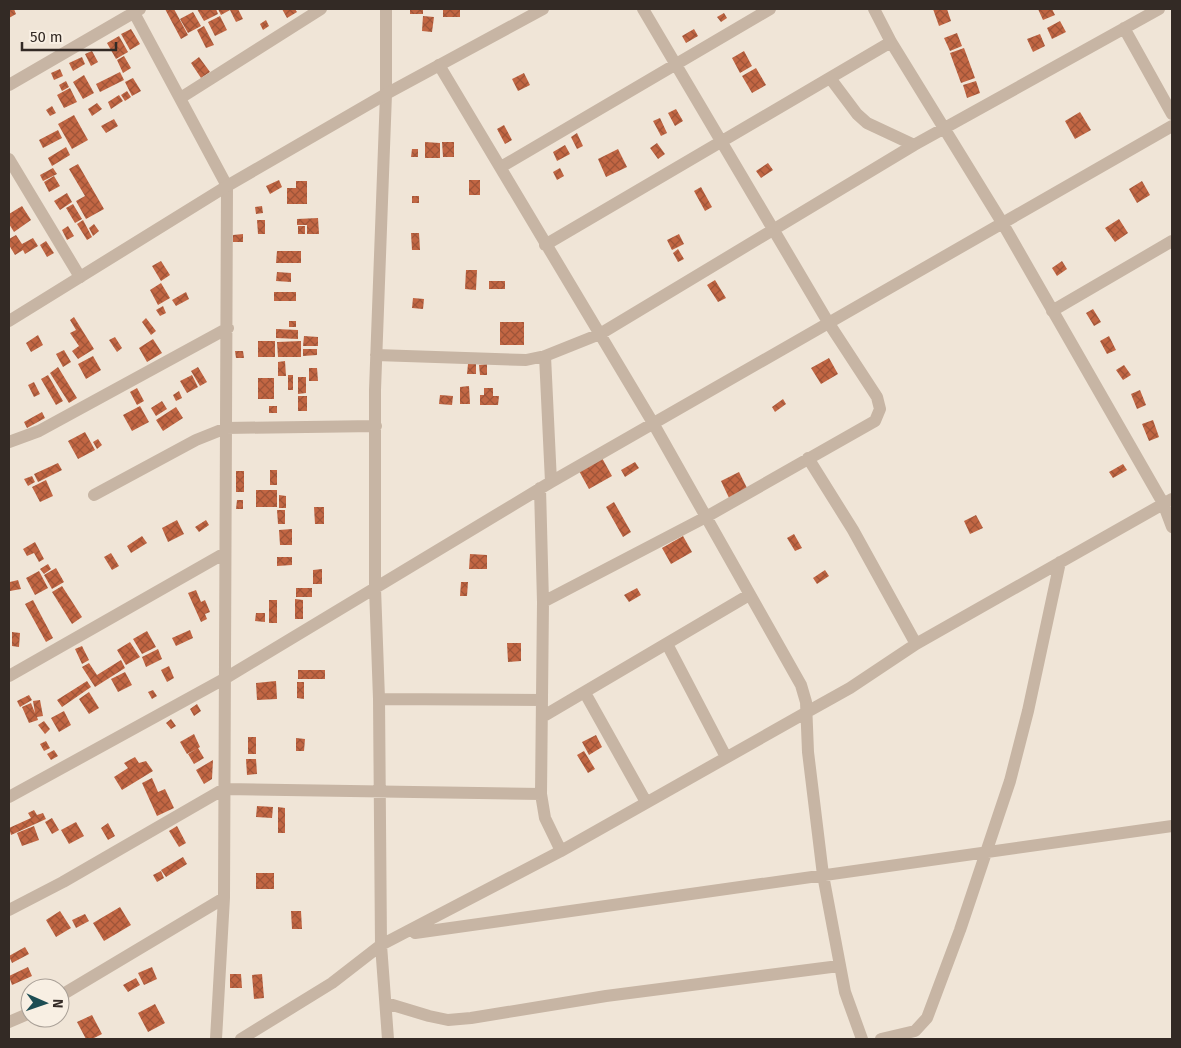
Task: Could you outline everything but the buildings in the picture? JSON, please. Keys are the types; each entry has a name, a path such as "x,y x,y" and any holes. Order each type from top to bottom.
{"street":[{"path":"182,97 321,9"},
{"path":"386,9 386,94 376,355 375,588 379,699 381,945 388,1039"},
{"path":"9,322 227,186 526,14 543,9"},
{"path":"543,602 706,516 875,421 880,409 877,397 828,322 643,9"},
{"path":"501,167 676,62 770,9"},
{"path":"874,9 891,42 946,129 1052,311 1168,501 1172,527"},
{"path":"376,355 511,360 545,356 600,334 914,145 946,129 1159,9"},
{"path":"9,85 136,10 227,186 228,328 224,679 224,898 216,1039"},
{"path":"1124,28 1172,114"},
{"path":"545,245 721,140 891,42"},
{"path":"438,65 653,423 749,595 802,685 807,712 808,752 823,875 839,966 852,1016 862,1039"},
{"path":"830,78 857,114 867,123 914,145"},
{"path":"9,797 224,679 545,485 1172,126"},
{"path":"9,159 80,277"},
{"path":"1052,311 1172,241"},
{"path":"9,442 39,431 228,328"},
{"path":"545,356 540,794 545,818 561,851"},
{"path":"94,495 196,440 226,428 376,426"},
{"path":"808,458 853,530 916,644"},
{"path":"241,1039 332,983 381,945 561,851 850,688 916,644 1168,501"},
{"path":"9,676 225,553"},
{"path":"881,1039 915,1031 927,1018 1010,781 1028,712 1060,562"},
{"path":"542,717 749,595"},
{"path":"667,644 726,757"},
{"path":"585,693 646,802"},
{"path":"379,699 542,700"},
{"path":"9,910 62,882 224,789 540,794"},
{"path":"403,935 1172,826"},
{"path":"70,990 224,898"},
{"path":"386,1003 448,1020 606,996 839,966"}]}
